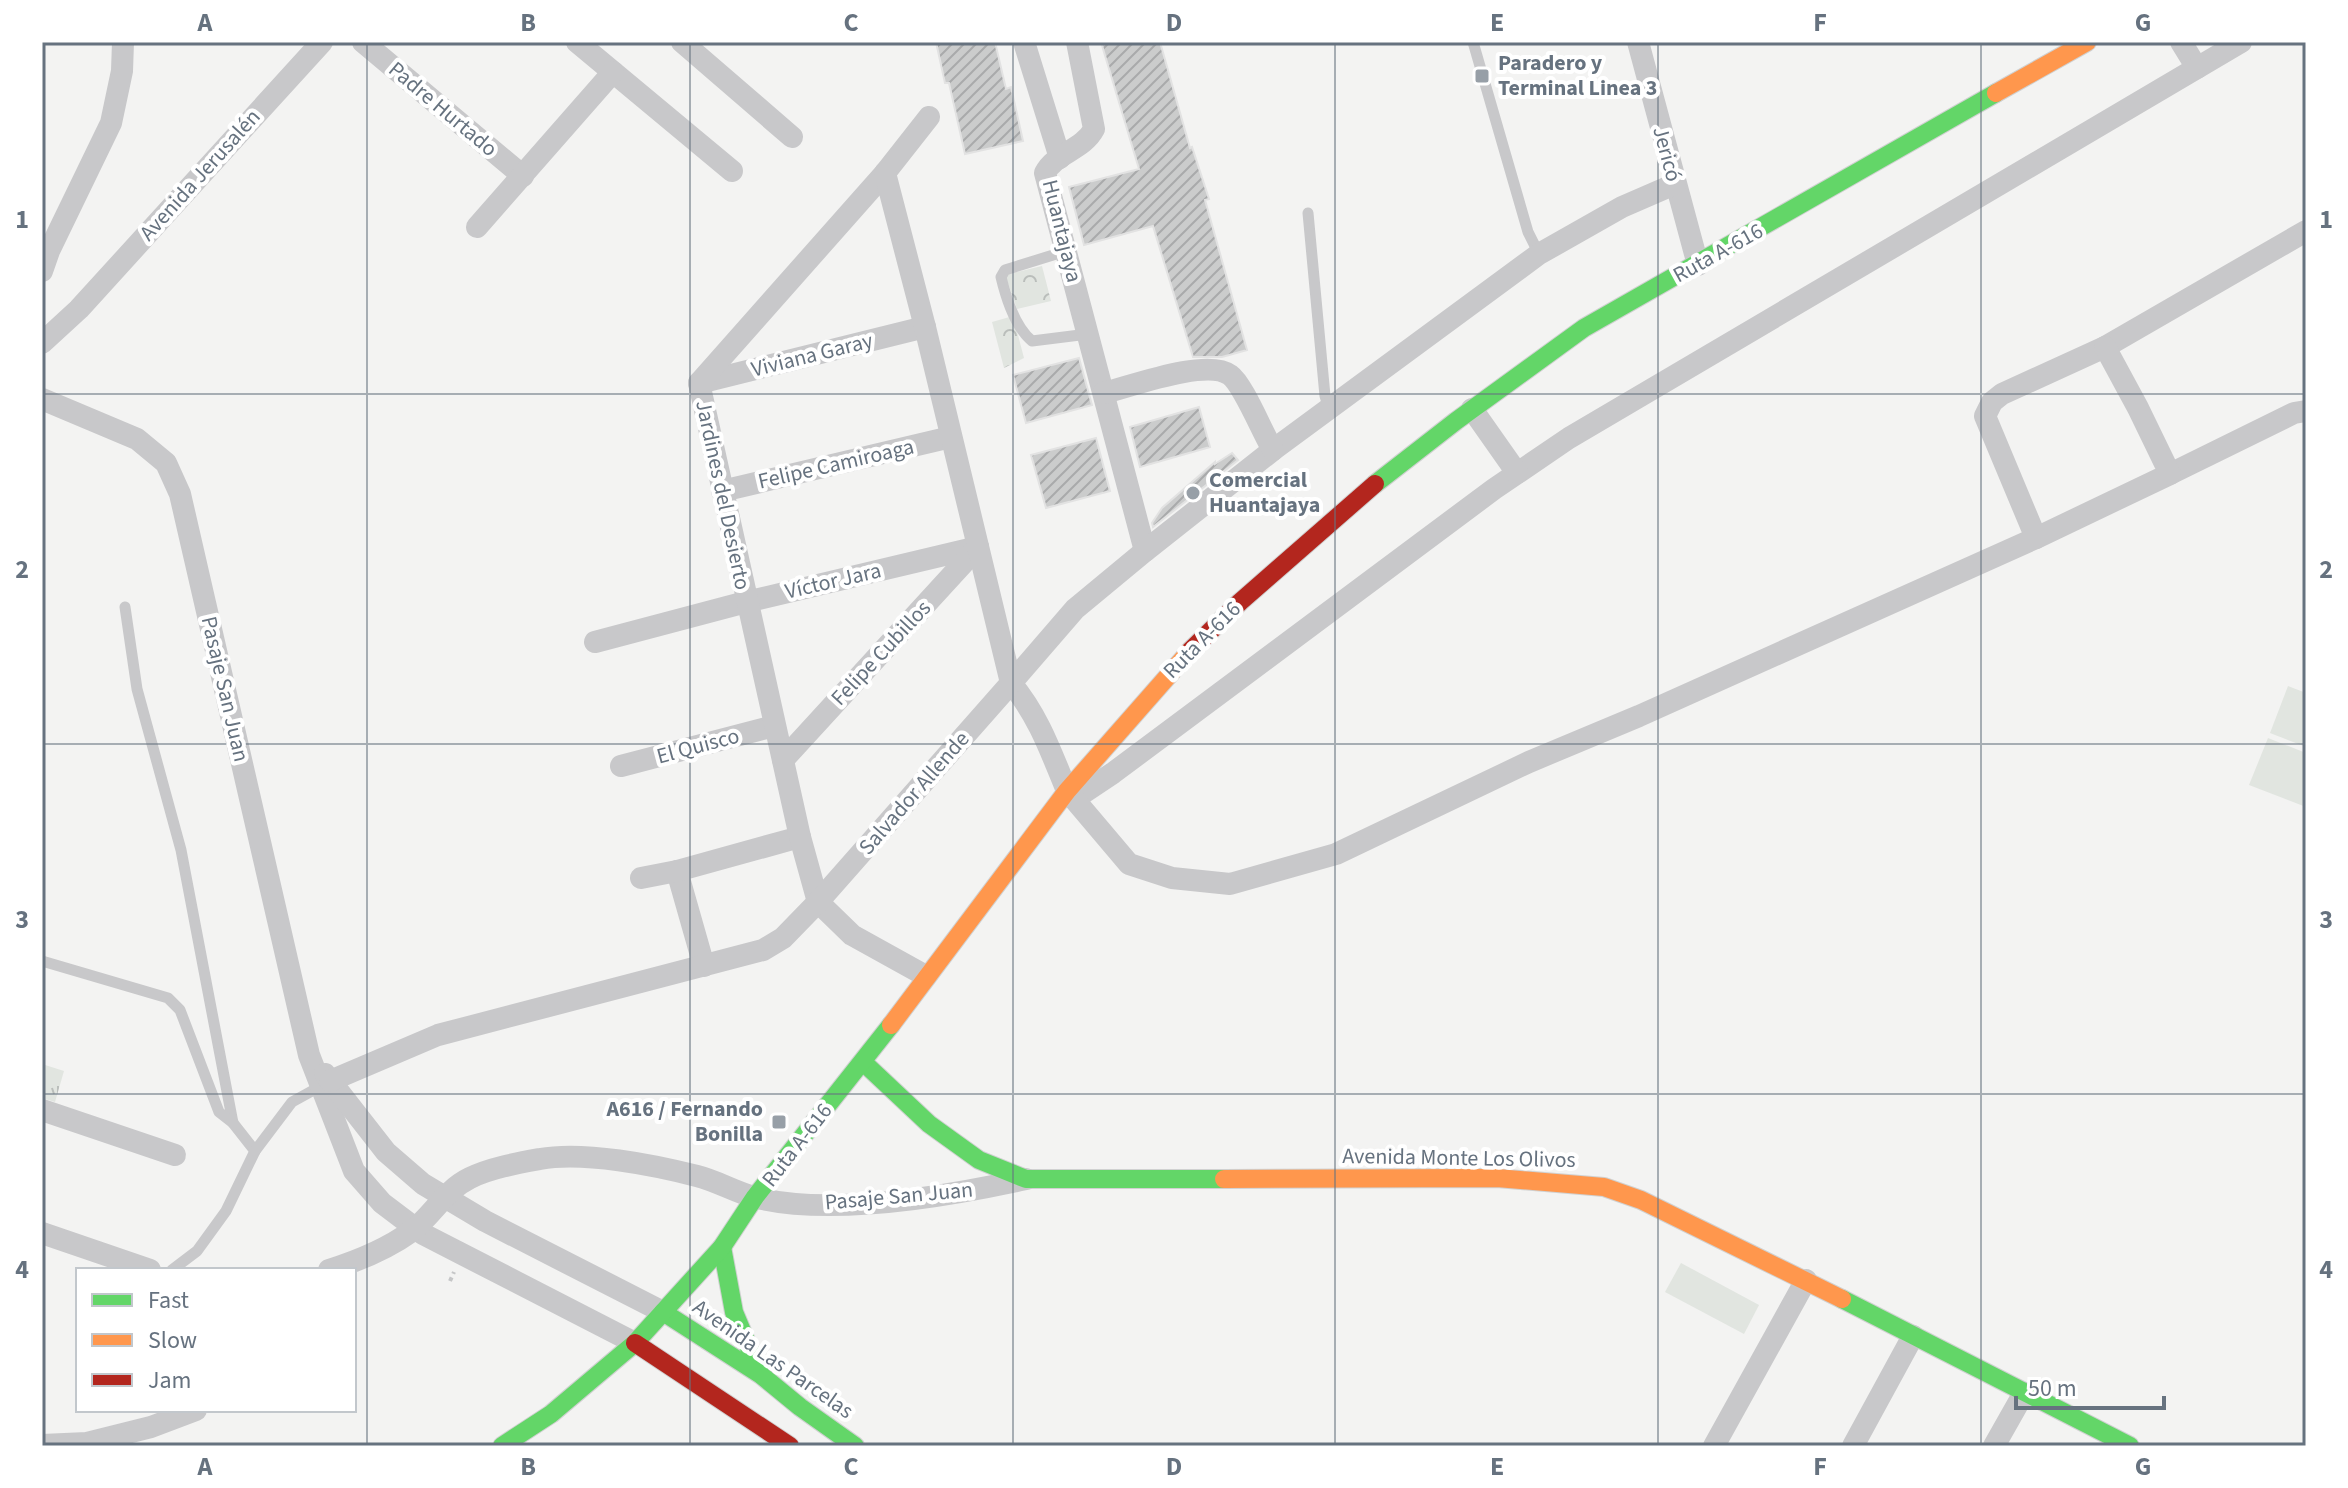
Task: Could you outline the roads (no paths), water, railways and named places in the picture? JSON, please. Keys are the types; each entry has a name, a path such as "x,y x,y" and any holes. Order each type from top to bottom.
{"main road":[{"name":"Ruta A-616","path":"502,1446 551,1414 635,1343 722,1247 755,1197 863,1062 926,976 1174,667 1240,602 1355,500 1472,409 1584,328 2087,42"},
{"name":"Avenida Monte Los Olivos","path":"863,1062 929,1124 979,1160 1026,1179 1497,1178 1604,1187 1641,1200 1806,1280 2130,1446"},
{"path":"722,1247 727,1292 740,1335 761,1375"},
{"name":"Avenida Las Parcelas","path":"663,1312 761,1375 855,1446"},
{"path":"635,1343 790,1446"}],"street":[{"path":"42,271 111,123 122,71 123,42"},
{"name":"Avenida Jerusalén","path":"42,343 79,309 322,42"},
{"name":"Padre Hurtado","path":"363,42 523,176"},
{"path":"577,42 732,171"},
{"path":"682,42 792,137"},
{"path":"1024,42 1060,158"},
{"name":"Huantajaya","path":"1077,42 1094,129 1085,143 1049,165 1045,173 1145,551"},
{"name":"Jericó","path":"1638,42 1698,265"},
{"path":"2181,42 2197,68"},
{"path":"1070,795 1125,764 1517,473 1569,438 2241,42"},
{"path":"477,227 613,72"},
{"name":"Jardines del Desierto","path":"818,902 774,726 699,383 885,173 929,117"},
{"path":"885,173 1011,683 1040,725 1070,795 1129,864 1172,878 1230,884 1336,854 1529,762 2036,538 2294,413 2306,411"},
{"path":"1011,683 1075,609 1273,450 1539,254 1622,207 1675,184"},
{"path":"2036,538 1985,416 1992,402 2002,394 2105,347 2306,231"},
{"name":"Viviana Garay","path":"699,383 925,327"},
{"path":"2105,347 2170,474"},
{"path":"1104,393 1201,369 1230,374 1273,450"},
{"name":"Pasaje San Juan","path":"42,399 137,439 166,463 180,494 309,1055 326,1083 386,1152 444,1197 663,1312"},
{"path":"1472,409 1517,473"},
{"name":"Felipe Camiroaga","path":"722,491 951,437"},
{"name":"Víctor Jara","path":"595,642 746,602 978,547"},
{"name":"Felipe Cubillos","path":"783,760 978,547"},
{"name":"Salvador Allende","path":"326,1083 438,1035 774,945 818,902 1011,683"},
{"name":"El Quisco","path":"621,766 774,726"},
{"path":"641,878 800,837"},
{"path":"677,871 704,966"},
{"path":"818,902 852,935 926,976"},
{"name":"Pasaje San Juan","path":"326,1083 354,1171 382,1203 414,1229 635,1343"},
{"path":"42,1110 175,1155"},
{"name":"Pasaje San Juan","path":"335,1268 362,1259 414,1229 455,1187 472,1177 543,1158 576,1157 636,1163 699,1177 755,1197 818,1205 915,1199 1026,1179"},
{"path":"42,1233 144,1268"},
{"path":"1714,1446 1806,1280"},
{"path":"1853,1446 1913,1336"},
{"path":"1994,1446 2024,1393"},
{"path":"42,1445 87,1443 151,1427 191,1412"}],"lane":[{"path":"1473,42 1528,232 1539,254"},
{"path":"1308,213 1317,322 1329,409"},
{"path":"1066,251 1005,270 1001,277 1020,327 1032,341 1088,334"},
{"path":"125,607 137,689 181,850 233,1123"},
{"path":"42,961 168,998 180,1010 219,1112 233,1123 255,1151"},
{"path":"175,1268 197,1251 226,1211 255,1151 292,1102 326,1083"}],"place":[{"name":"Paradero y Terminal Linea 3","path":"1482,76"},
{"name":"Comercial Huantajaya","path":"1193,493"},
{"name":"A616 / Fernando Bonilla","path":"779,1122"}]}
